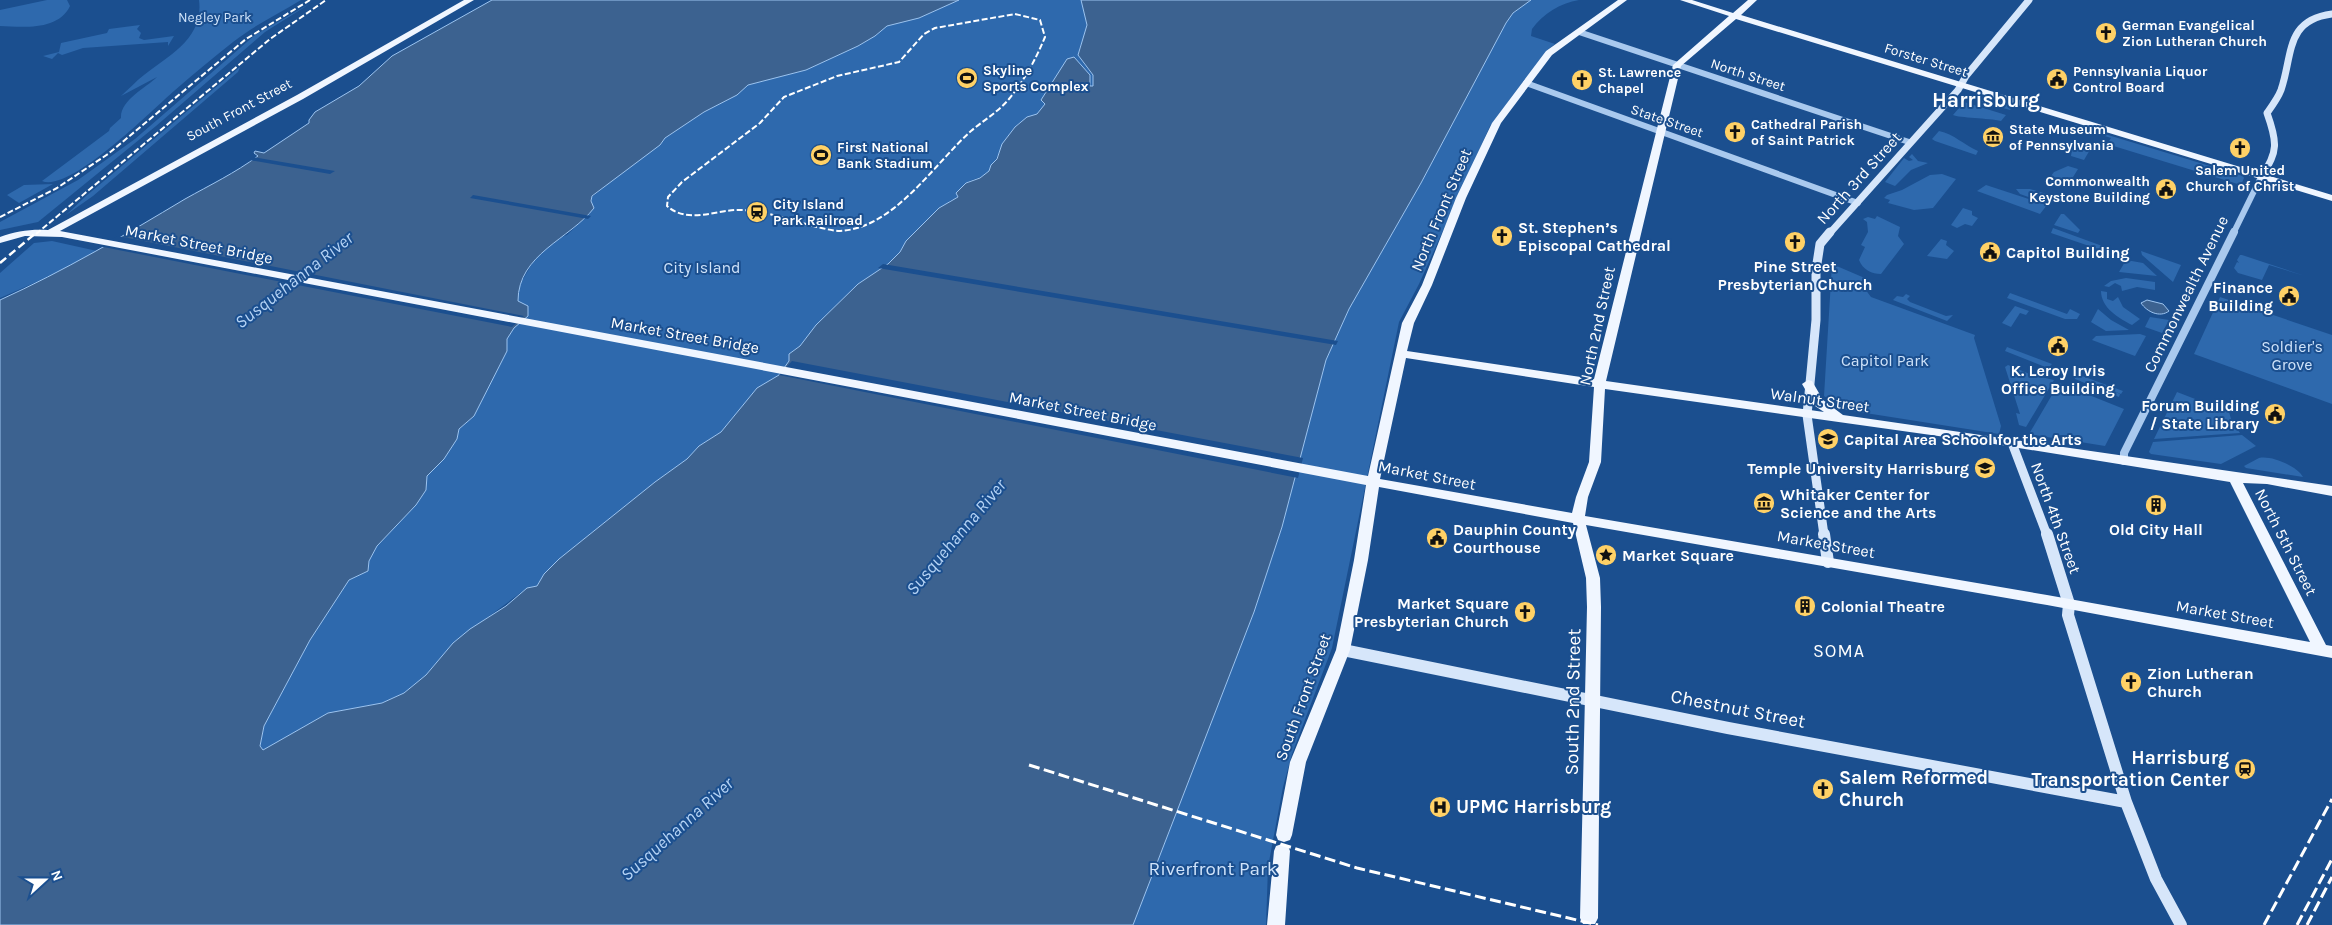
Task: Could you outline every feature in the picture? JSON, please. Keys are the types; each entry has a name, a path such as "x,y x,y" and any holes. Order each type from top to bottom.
{"main road":[{"name":"South Front Street","path":"0,240 18,234 51,232 313,90 470,0"},
{"name":"North Front Street","path":"1373,483 1408,323 1427,285 1461,198 1494,128 1549,53 1623,0"},
{"name":"Forster Street","path":"1684,0 1737,14 1962,82 2263,174 2332,198"},
{"name":"Forster Street","path":"1700,0 1737,14"},
{"path":"1677,65 1753,0"},
{"name":"North 3rd Street","path":"1828,562 1806,415 1816,320 1816,270 1820,244 1909,142 1916,137 2029,0"},
{"name":"Commonwealth Avenue","path":"2263,174 2276,152 2277,142 2267,113 2276,101 2282,88 2294,37 2303,24 2320,16 2332,14"},
{"name":"North 2nd Street","path":"1578,518 1582,497 1595,462 1599,384 1623,279 1677,65"},
{"name":"Forster Street","path":"2263,174 2332,191"},
{"name":"Market Street Bridge","path":"51,232 778,368 1314,472"},
{"name":"Walnut Street","path":"1401,354 1806,415 2012,443 2234,478 2267,480 2332,492"},
{"path":"1808,384 1821,406 1844,419"},
{"name":"North 4th Street","path":"2012,443 2043,521 2070,604 2068,615 2126,802 2156,879 2181,925"},
{"name":"Market Street","path":"1314,472 2326,650"},
{"name":"Walnut Street","path":"2234,478 2275,490 2332,498"},
{"name":"North 5th Street","path":"2234,478 2326,650"},
{"name":"South Front Street","path":"1276,925 1276,906 1283,843 1298,762 1342,650 1361,560 1373,483"},
{"name":"South 2nd Street","path":"1578,518 1593,578 1589,918"},
{"name":"Chestnut Street","path":"1342,650 2126,802"}],"street":[{"name":"North Street","path":"1578,32 1909,142"},
{"name":"State Street","path":"1527,82 1859,201"},
{"name":"Commonwealth Avenue","path":"2124,461 2124,453 2263,174"}],"green space":[{"path":"47,0 67,0 70,6 57,20 49,24 29,27 0,26 0,10"},
{"name":"Negley Park","path":"199,0 301,0 257,25 233,42 90,163 71,175 55,181 42,181 109,131 121,118 122,112 129,100 157,77 121,96 141,77 174,52 191,35 199,13"},
{"name":"City Island","path":"959,0 1081,0 1087,20 1079,54 1085,66 1093,75 1093,87 1090,87 1090,75 1074,58 1067,59 1047,102 1038,113 1016,126 1004,142 987,174 966,183 957,197 951,200 906,241 900,252 888,264 858,284 816,325 800,346 789,354 789,361 779,375 757,388 721,432 699,446 687,459 655,482 559,559 544,574 537,586 527,588 453,643 426,675 404,693 382,703 328,713 262,751 260,746 264,726 310,640 349,580 368,571 369,561 377,546 416,505 426,490 427,476 444,459 457,439 459,429 474,416 507,351 507,339 514,328 527,316 518,301 518,288 533,262 556,239 567,235 590,213 592,197 665,138 704,112 737,95 747,85 806,70 858,46 887,26 919,18"},
{"name":"Riverfront Park","path":"1531,0 1579,0 1552,10 1532,29 1531,36 1555,44 1546,51 1490,126 1419,284 1399,322 1332,648 1292,754 1283,787 1268,867 1266,925 1133,925 1254,612 1282,527 1326,360 1349,309 1421,183 1506,23 1513,13"},
{"path":"311,3 265,32 156,126 38,222 0,230 0,222 78,180 135,139 255,35"},
{"path":"140,25 137,29 141,33 139,38 144,40 174,36 168,46 168,42 83,48 62,55 58,53 52,59 43,56 59,52 61,43 107,33 109,29"},
{"path":"240,67 238,72 93,196 66,215 86,196"},
{"path":"1970,95 1980,96 2013,106 2010,110 1968,98"},
{"path":"1964,102 2006,115 2001,121 1953,115"},
{"path":"2075,125 2243,176 2244,178 2241,185 2107,144 2111,138"},
{"path":"1939,131 1978,151 1976,155 1932,139"},
{"path":"2075,143 2091,148 2084,160 2071,156 2072,147"},
{"path":"1912,154 1918,161 1928,163 1911,170 1895,186 1885,182 1904,158 1909,161 1913,160 1909,157"},
{"path":"2068,166 2078,169 2070,182 2051,176 2054,172"},
{"path":"1942,174 1956,179 1933,208 1914,210 1888,203 1890,200 1884,198 1930,175"},
{"path":"53,184 19,203 7,195 24,185"},
{"path":"1986,185 2047,205 2040,214 1977,191"},
{"path":"2016,189 2030,189 2053,196 2048,204 2020,194"},
{"path":"1963,208 1972,211 1972,215 1978,218 1972,226 1965,224 1957,228 1951,225"},
{"path":"2061,214 2064,214 2080,230 2078,233 2054,225"},
{"path":"1877,216 1900,227 1898,236 1904,244 1881,274 1868,271 1859,260 1865,247 1861,245 1868,232 1867,222 1863,219 1868,217 1875,219"},
{"path":"2053,228 2105,247 2115,255 2112,260 2101,256 2104,251 2051,233"},
{"path":"1941,239 1947,241 1946,245 1954,251 1947,259 1927,256"},
{"path":"52,241 97,251 75,265 0,298 0,273 34,243"},
{"path":"2141,251 2181,265 2173,282 2142,255"},
{"path":"2240,255 2305,276 2269,265 2262,280 2238,273 2234,268 2237,262 2239,263 2237,260"},
{"path":"2126,260 2143,263 2157,276 2119,272"},
{"name":"Capitol Park","path":"1832,264 1867,279 1862,285 1871,297 1975,335 1974,338 2001,426 1999,434 1840,409 1824,396"},
{"path":"2126,278 2155,282 2155,290 2137,287 2122,291 2121,286 2115,283 2109,287 2104,286 2111,281"},
{"path":"2101,291 2107,292 2107,299 2113,301 2118,297 2123,307 2140,319 2132,325 2116,316 2104,302"},
{"path":"2010,293 2067,314 2070,309 2080,314 2077,319 2065,319 2007,298"},
{"path":"1906,294 1910,296 1907,299 1910,302 1946,316 1953,315 1947,321 1893,300 1897,296 1903,297"},
{"name":"Soldier's Grove","path":"2220,297 2332,335 2332,404 2194,354"},
{"path":"2015,306 2029,311 2026,315 2020,313 2011,327 2002,323"},
{"path":"2098,309 2111,320 2129,330 2106,331 2091,322"},
{"path":"2150,317 2169,320 2162,333 2145,327"},
{"path":"2140,334 2146,336 2135,356 2092,340 2096,336"},
{"path":"2007,347 2052,364 2048,368 2005,351"},
{"path":"2008,365 2032,375 2054,380 2026,427 2019,425 2016,413 2020,414 2005,367"},
{"path":"2074,373 2123,391 2121,394 2106,388 2120,394 2119,397 2075,379"},
{"path":"2059,383 2124,409 2105,446 2068,440 2061,435 2058,436 2059,439 2029,434"},
{"path":"2177,392 2229,412 2232,422 2240,433 2154,439"},
{"path":"2242,435 2256,446 2221,464 2151,454 2149,452 2153,442"},
{"path":"2259,458 2270,458 2290,465 2303,477 2246,468 2244,466"}],"water":[{"name":"Susquehanna River","path":"492,0 959,0 919,18 887,26 858,46 806,70 748,85 737,95 704,112 665,138 660,145 592,196 591,201 594,208 584,219 547,248 526,271 520,285 518,301 528,306 528,316 514,328 507,339 507,351 474,416 459,429 457,439 444,459 427,476 426,490 416,505 377,546 369,561 368,571 349,580 310,640 264,726 260,746 263,750 328,713 382,703 404,693 426,675 453,643 470,629 506,606 527,588 537,586 544,574 559,559 655,482 687,459 699,446 721,432 757,388 779,375 789,361 789,354 800,346 816,325 858,284 888,264 900,252 906,241 939,208 958,197 956,193 966,183 980,178 989,171 991,165 997,159 1002,144 1015,127 1027,117 1037,114 1045,104 1041,100 1067,59 1074,57 1090,75 1090,86 1093,86 1093,75 1078,55 1087,25 1081,0 1531,0 1513,13 1506,23 1421,183 1349,309 1326,360 1282,527 1254,612 1133,925 0,925 0,300 94,252 222,179 258,156 254,153 255,151 264,153 309,123 315,112 359,86 392,56"},
{"path":"2147,300 2163,304 2169,311 2158,314 2150,311 2141,303"}],"pier":[{"path":"253,157 335,171 330,174 249,160"},
{"path":"473,195 591,216 588,219 470,198"},
{"path":"118,236 524,316 512,327 98,246"},
{"path":"883,264 1338,341 1336,345 878,268"},
{"path":"792,361 1303,458 1298,478 779,375"}],"railway":[{"path":"0,217 57,188 108,154 246,39 310,0"},
{"path":"36,234 270,39 326,0"},
{"path":"1015,14 1040,20 1045,37 1034,62 1020,85 1005,104 971,131 911,193 877,220 858,228 838,231 753,211 732,210 703,215 684,215 675,212 667,206 668,197 682,182 760,123 784,97 837,76 899,62 924,34 935,28 1015,14"},
{"path":"0,263 37,232"},
{"path":"1029,765 1357,868 1598,925"},
{"path":"2264,925 2332,799"},
{"path":"2297,925 2332,859"},
{"path":"2307,925 2332,877"}],"place":[{"name":"German Evangelical Zion Lutheran Church","path":"2106,33"},
{"name":"Skyline Sports Complex","path":"967,78"},
{"name":"Pennsylvania Liquor Control Board","path":"2057,79"},
{"name":"St. Lawrence Chapel","path":"1582,80"},
{"name":"Cathedral Parish of Saint Patrick","path":"1735,132"},
{"name":"State Museum of Pennsylvania","path":"1993,137"},
{"name":"Salem United Church of Christ","path":"2240,148"},
{"name":"First National Bank Stadium","path":"821,155"},
{"name":"Commonwealth Keystone Building","path":"2166,189"},
{"name":"City Island Park Railroad","path":"757,212"},
{"name":"St. Stephen’s Episcopal Cathedral","path":"1502,236"},
{"name":"Pine Street Presbyterian Church","path":"1795,242"},
{"name":"Capitol Building","path":"1990,252"},
{"name":"Finance Building","path":"2289,296"},
{"name":"K. Leroy Irvis Office Building","path":"2058,346"},
{"name":"Forum Building / State Library","path":"2275,414"},
{"name":"Capital Area School for the Arts","path":"1828,439"},
{"name":"Temple University Harrisburg","path":"1985,468"},
{"name":"Whitaker Center for Science and the Arts","path":"1764,503"},
{"name":"Old City Hall","path":"2156,505"},
{"name":"Dauphin County Courthouse","path":"1437,538"},
{"name":"Market Square","path":"1606,555"},
{"name":"Colonial Theatre","path":"1805,606"},
{"name":"Market Square Presbyterian Church","path":"1525,612"},
{"name":"Zion Lutheran Church","path":"2131,682"},
{"name":"Harrisburg Transportation Center","path":"2245,769"},
{"name":"Salem Reformed Church","path":"1823,789"},
{"name":"UPMC Harrisburg","path":"1440,807"}],"district":[{"name":"Harrisburg","path":"1986,100"},
{"name":"SOMA","path":"1839,651"}]}
